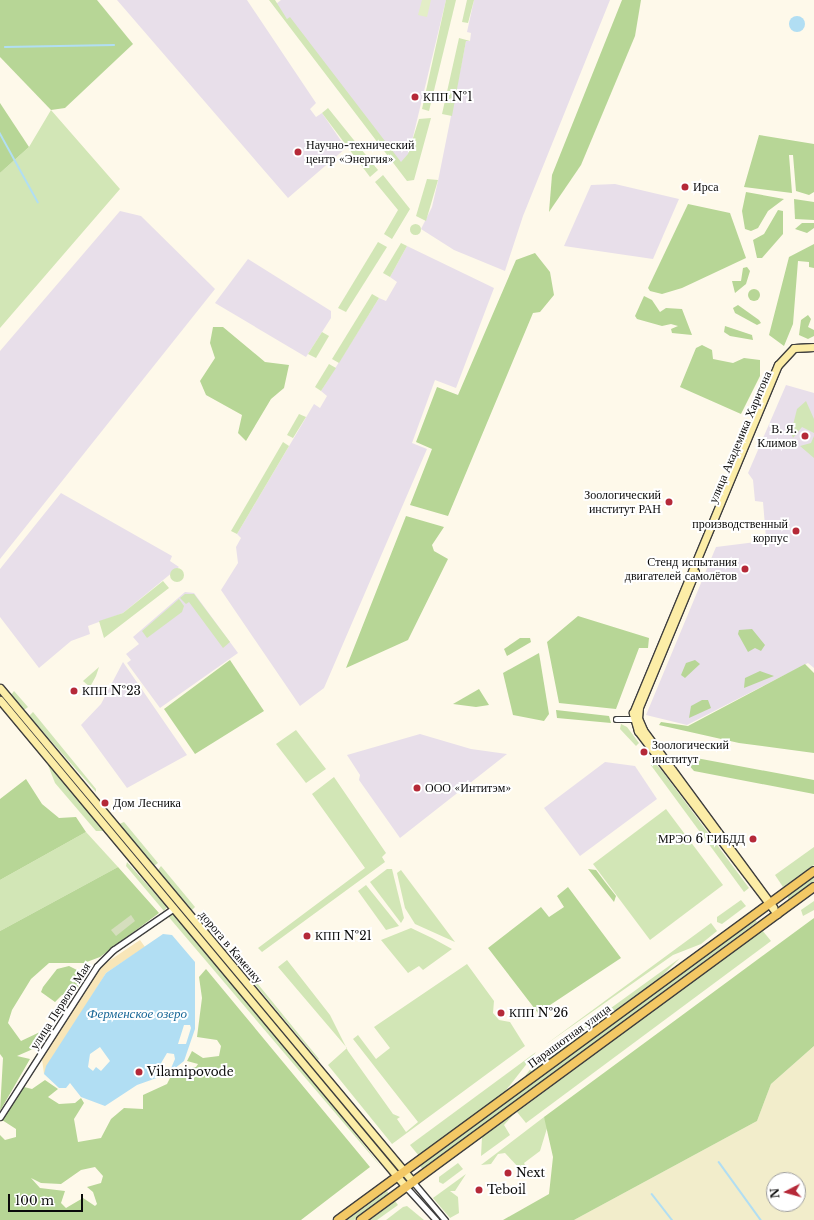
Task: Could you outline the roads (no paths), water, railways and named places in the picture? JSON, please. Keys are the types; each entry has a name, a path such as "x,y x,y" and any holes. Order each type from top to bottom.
{"main road":[{"name":"улица Академика Харитона","path":"633,720 640,692 783,359 794,348 814,347"},
{"name":"улица Академика Харитона","path":"730,484 639,707 640,724 769,904"},
{"name":"дорога в Каменку","path":"0,688 401,1174 406,1187"},
{"name":"дорога в Каменку","path":"0,700 174,908 401,1174 413,1182"},
{"path":"633,720 777,914"},
{"name":"Парашютная улица","path":"338,1220 814,871"},
{"name":"Парашютная улица","path":"361,1220 814,887"}],"street":[{"path":"616,719 633,720"},
{"name":"улица Первого Мая","path":"0,1117 97,966 113,950 174,908"},
{"name":"дорога в Каменку","path":"413,1182 445,1220"},
{"name":"дорога в Каменку","path":"406,1187 436,1220"}],"water":[{"path":"797,16 804,21 805,24 800,31 797,32 790,27 789,24 794,17"},
{"name":"Ферменское озеро","path":"163,934 172,935 195,962 195,1029 184,1061 169,1073 175,1059 174,1054 167,1053 160,1065 165,1075 137,1085 105,1106 81,1097 70,1083 66,1088 59,1088 44,1074 46,1066 106,973","holes":["184,1025 190,1025 191,1028 186,1044 178,1044","100,1047 110,1061 101,1071 96,1067 93,1071 88,1067 90,1054"]}],"waterway":[{"path":"5,47 114,45"},
{"path":"0,133 38,202"},
{"path":"719,1162 761,1220"},
{"path":"652,1194 672,1220"}],"place":[{"name":"КПП №1","path":"415,97"},
{"name":"Научно-технический центр «Энергия»","path":"298,152"},
{"name":"Ирса","path":"685,187"},
{"name":"В. Я. Климов","path":"805,436"},
{"name":"Зоологический институт РАН","path":"669,502"},
{"name":"производственный корпус","path":"796,531"},
{"name":"Стенд испытания двигателей самолётов","path":"745,569"},
{"name":"КПП №23","path":"74,691"},
{"name":"Зоологический институт","path":"644,752"},
{"name":"ООО «Интитэм»","path":"417,788"},
{"name":"Дом Лесника","path":"105,803"},
{"name":"МРЭО 6 ГИБДД","path":"753,839"},
{"name":"КПП №21","path":"307,936"},
{"name":"КПП №26","path":"501,1013"},
{"name":"Vilamipovode","path":"139,1072"},
{"name":"Next","path":"508,1173"},
{"name":"Teboil","path":"479,1190"}]}
